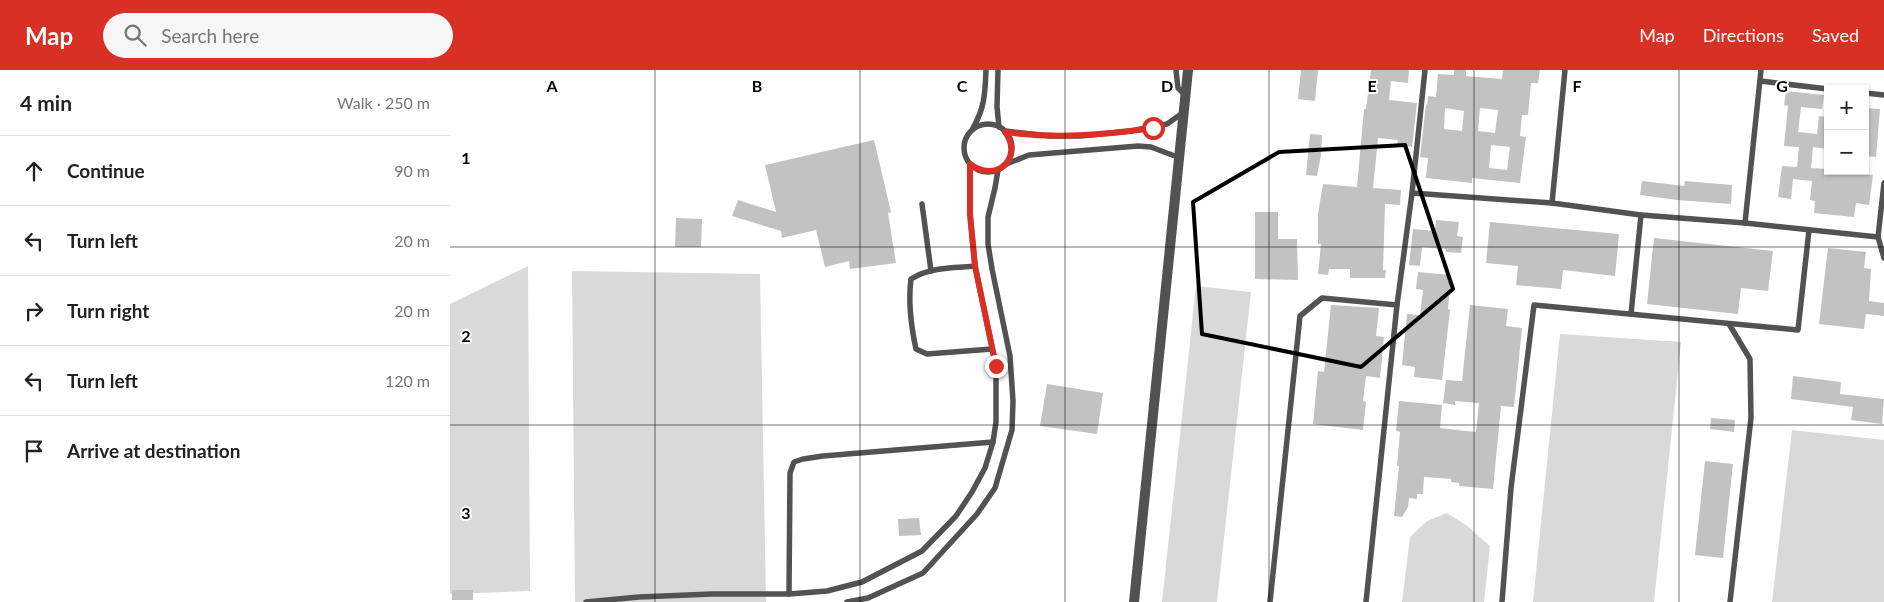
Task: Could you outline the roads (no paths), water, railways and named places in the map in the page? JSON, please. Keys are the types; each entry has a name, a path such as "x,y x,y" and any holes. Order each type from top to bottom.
{"street":[{"path":"1134,602 1188,70"}],"lane":[{"path":"586,602 639,596 790,594 827,591 862,582 922,550 956,516 985,468 993,442 996,422 996,376 975,266 970,214 970,164 964,151 966,136 981,115 984,105 986,70"},
{"path":"998,70 997,107 999,127"},
{"path":"1176,70 1178,88 1185,95"},
{"path":"1366,602 1397,305 1412,193 1425,70"},
{"path":"1552,203 1565,70"},
{"path":"1745,223 1761,70"},
{"path":"1760,81 1824,89"},
{"path":"1869,93 1884,95"},
{"path":"1005,132 1058,136 1131,131 1167,124 1184,112"},
{"path":"970,164 983,171 998,170 1009,159 1012,145 1005,132 999,127 984,124 971,130"},
{"path":"1004,165 1029,155 1138,146 1151,147 1180,158"},
{"path":"847,602 868,598 923,573 977,514 995,488 1012,430 1013,401 1010,356 988,244 988,217 998,170"},
{"path":"1884,183 1878,237 1884,258"},
{"path":"1412,193 1552,203 1641,215 1745,223 1878,237"},
{"path":"922,204 931,271"},
{"path":"1630,314 1641,215"},
{"path":"1502,602 1511,488 1534,305 1798,330 1809,230"},
{"path":"975,266 931,271 911,279 909,294 913,336 916,349 927,354 992,349"},
{"path":"1270,602 1300,316 1322,298 1397,305"},
{"path":"1729,324 1750,359 1751,418 1730,602"},
{"path":"790,594 790,474 794,462 823,456 993,442"}]}
